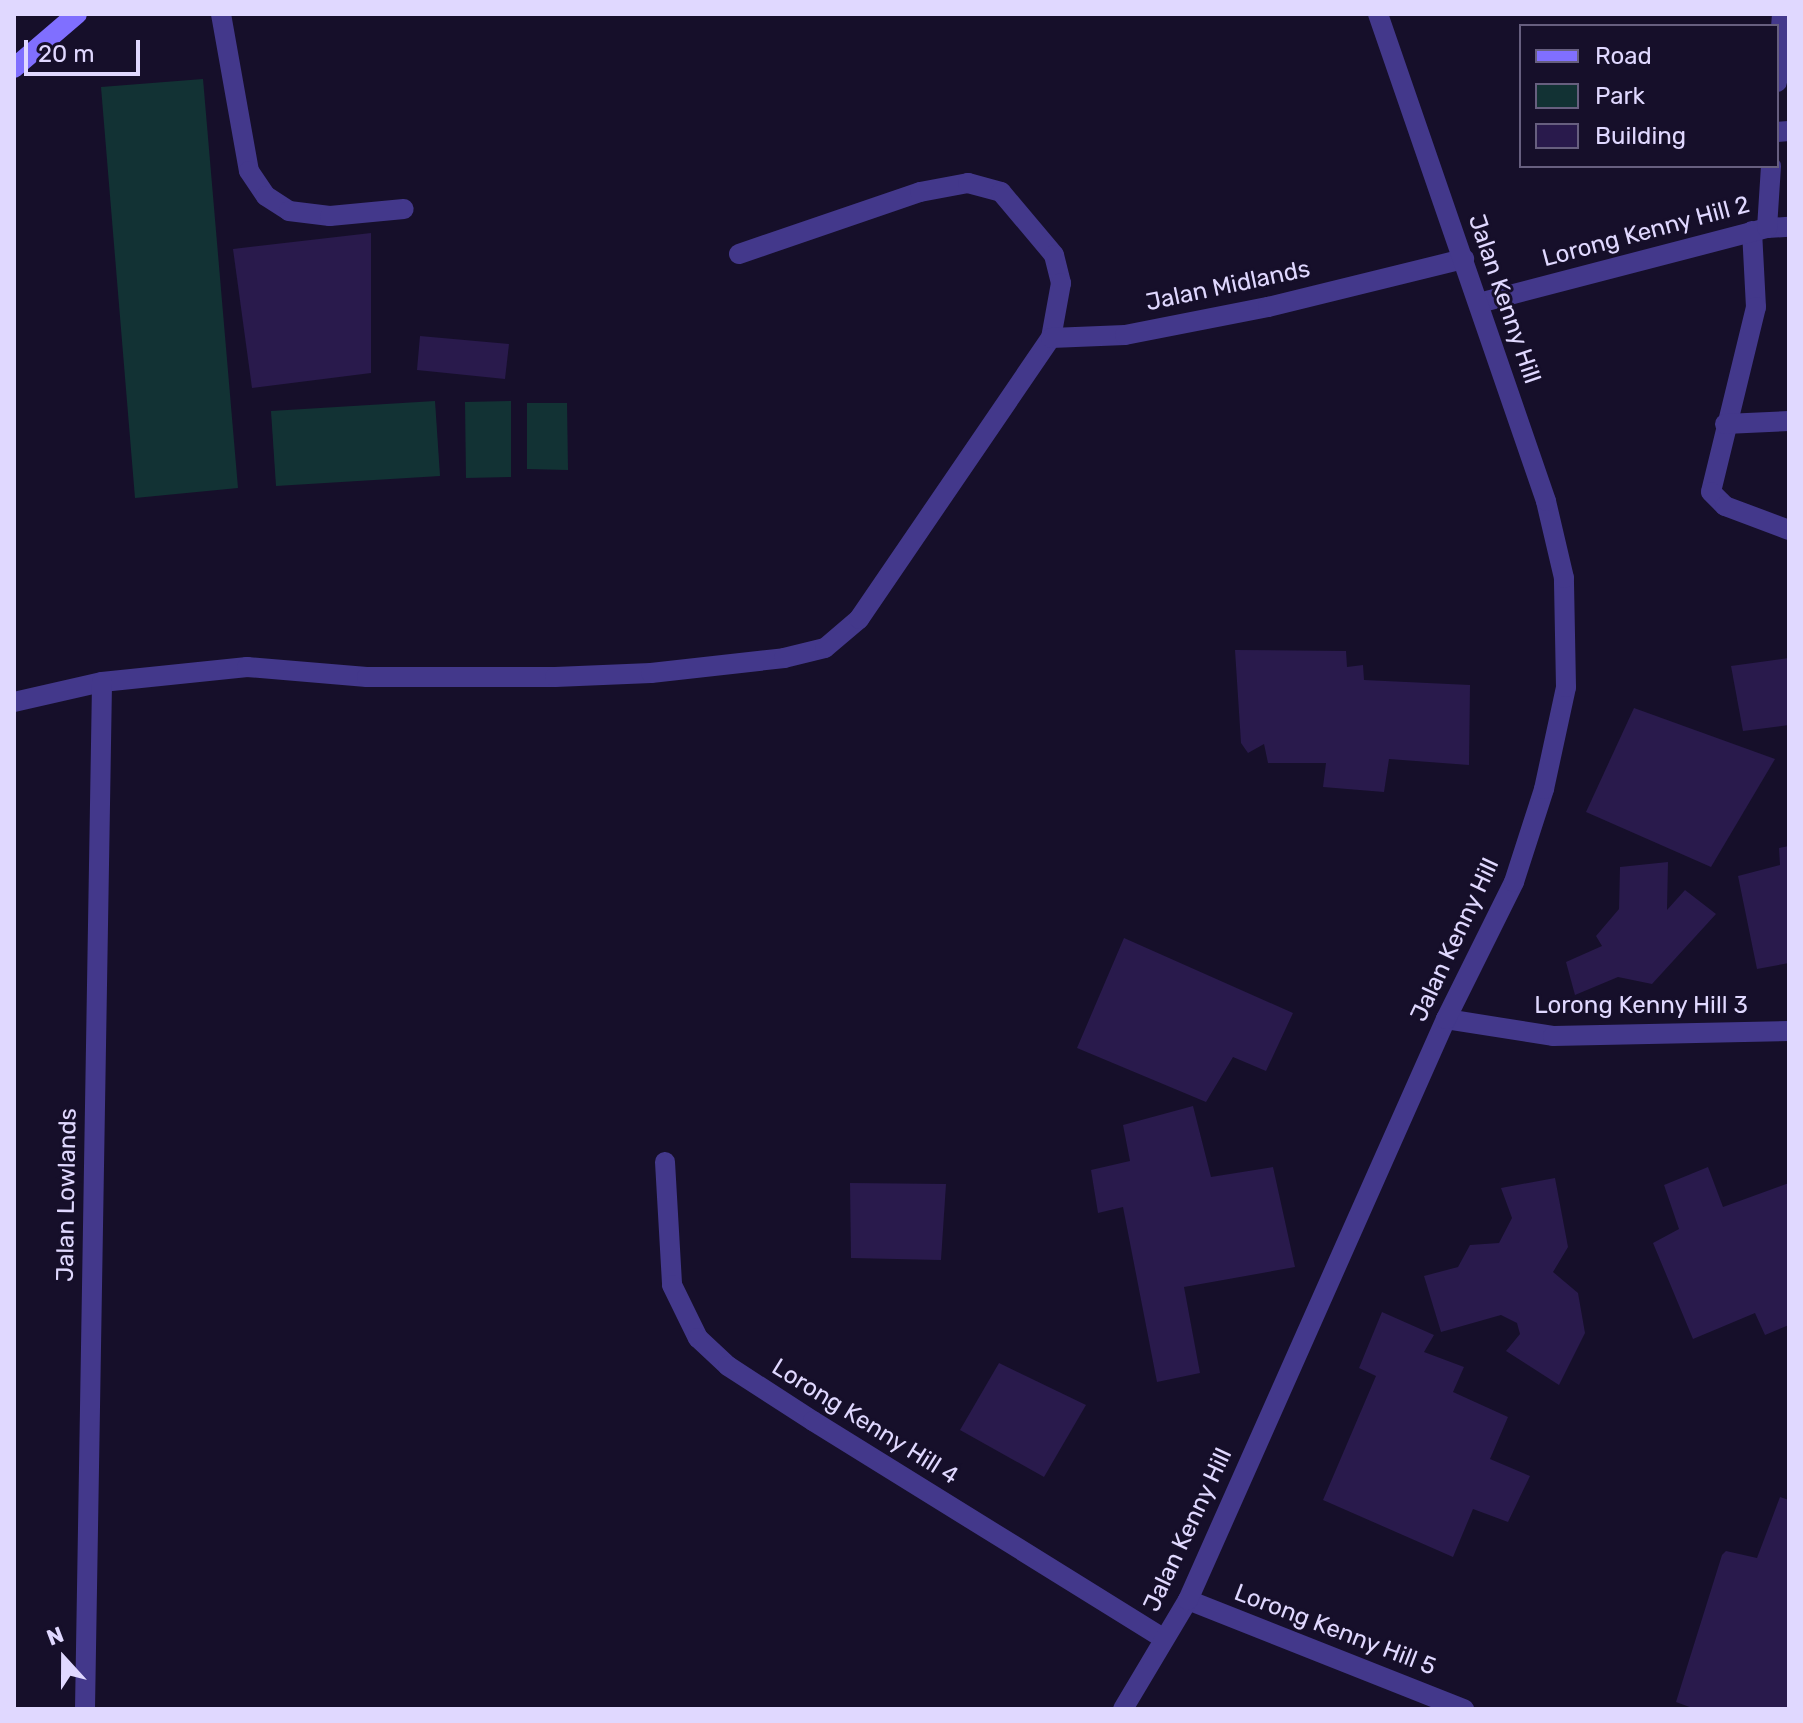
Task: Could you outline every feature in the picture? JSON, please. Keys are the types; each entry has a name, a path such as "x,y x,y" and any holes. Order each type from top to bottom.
{"main road":[{"path":"14,68 77,14"}],"street":[{"path":"221,14 249,171 266,196 289,211 330,216 404,209"},
{"name":"Jalan Kenny Hill","path":"1123,1709 1188,1600 1446,1019 1514,882 1544,789 1566,687 1564,578 1546,501 1378,14"},
{"path":"1779,55 1782,14"},
{"name":"Lorong Kenny Hill 2","path":"1479,303 1760,230 1771,168"},
{"path":"14,702 102,682 247,667 367,677 651,673 784,658 825,648 859,619 1023,382 1051,338 1061,283 1054,255 1001,192 968,183 920,192 739,254"},
{"path":"1789,227 1760,230 1756,307 1725,424 1711,492 1725,506 1789,530"},
{"name":"Jalan Midlands","path":"1051,338 1125,335 1268,307 1464,259"},
{"path":"1725,424 1789,421"},
{"name":"Jalan Lowlands","path":"85,1709 102,682"},
{"name":"Lorong Kenny Hill 3","path":"1446,1019 1553,1036 1789,1031"},
{"name":"Lorong Kenny Hill 4","path":"665,1162 672,1285 698,1338 728,1366 813,1421 1164,1639"},
{"name":"Lorong Kenny Hill 5","path":"1188,1600 1464,1709"}],"green space":[{"path":"203,79 238,488 135,498 101,87"},
{"path":"435,401 440,476 276,486 271,411"},
{"path":"511,401 511,477 466,478 465,402"},
{"path":"527,403 567,403 568,470 527,469"}],"building":[{"path":"371,233 371,373 252,388 233,249"},
{"path":"420,336 509,344 505,379 417,370"},
{"path":"1235,650 1346,651 1347,667 1363,665 1364,680 1470,685 1469,765 1389,759 1384,792 1323,787 1326,763 1268,763 1264,744 1248,753 1241,743"},
{"path":"1789,658 1789,725 1743,731 1731,666"},
{"path":"1634,708 1775,759 1711,867 1586,812"},
{"path":"1789,846 1789,963 1757,969 1738,876 1780,865 1779,848"},
{"path":"1668,862 1667,910 1685,890 1716,914 1652,984 1618,977 1575,995 1566,962 1602,946 1596,936 1619,909 1620,867"},
{"path":"1124,938 1293,1013 1266,1071 1233,1057 1206,1102 1077,1048"},
{"path":"1193,1106 1211,1177 1273,1167 1295,1267 1184,1287 1200,1373 1157,1382 1123,1207 1098,1213 1091,1170 1130,1161 1123,1125"},
{"path":"1708,1167 1723,1207 1789,1183 1789,1325 1765,1335 1755,1313 1693,1339 1653,1243 1679,1229 1664,1185"},
{"path":"1555,1178 1568,1247 1553,1272 1578,1293 1585,1333 1559,1385 1506,1351 1520,1334 1517,1323 1501,1315 1441,1332 1424,1276 1458,1267 1470,1245 1499,1243 1512,1218 1501,1188"},
{"path":"850,1183 946,1184 941,1260 851,1258"},
{"path":"1382,1312 1434,1335 1424,1352 1464,1367 1453,1392 1508,1417 1490,1459 1530,1476 1508,1522 1473,1509 1453,1557 1323,1500 1376,1376 1359,1368"},
{"path":"999,1363 1086,1405 1044,1477 960,1430"},
{"path":"1780,1497 1789,1500 1789,1709 1695,1709 1676,1702 1722,1555 1726,1551 1757,1558"}]}
